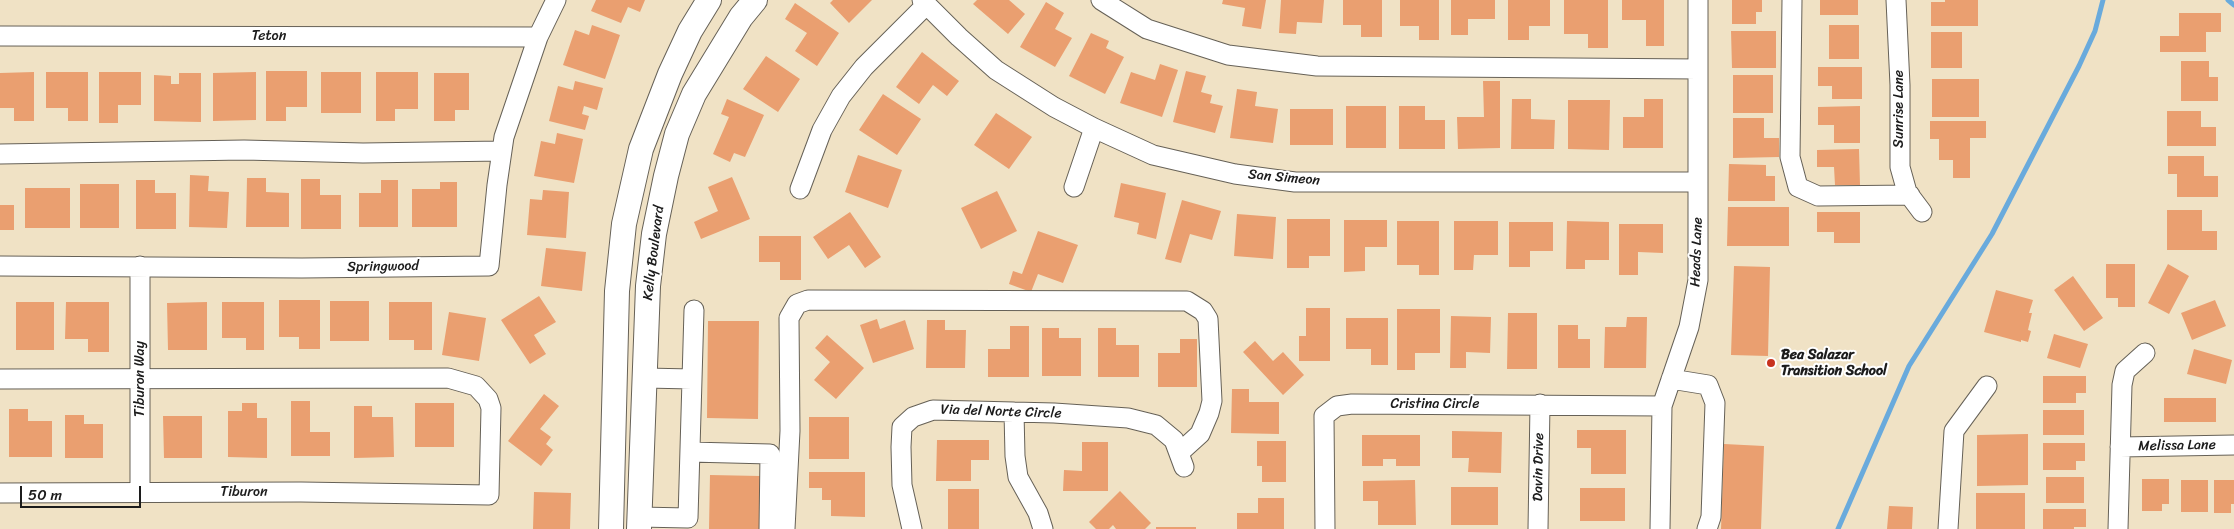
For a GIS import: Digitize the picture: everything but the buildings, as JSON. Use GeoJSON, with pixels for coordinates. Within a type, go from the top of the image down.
{"type":"FeatureCollection","features":[{"type":"Feature","properties":{"kind":"main road"},"geometry":{"type":"LineString","coordinates":[[611,529],[617,291],[624,224],[641,149],[670,74],[690,31],[709,0]]}},
{"type":"Feature","properties":{"kind":"main road","name":"Kelly Boulevard"},"geometry":{"type":"LineString","coordinates":[[639,523],[648,286],[654,234],[666,176],[677,134],[694,94],[716,55],[741,17],[755,0]]}},
{"type":"Feature","properties":{"kind":"main road"},"geometry":{"type":"LineString","coordinates":[[615,378],[645,378]]}},
{"type":"Feature","properties":{"kind":"street","name":"Springwood"},"geometry":{"type":"LineString","coordinates":[[0,266],[302,268],[489,266],[504,137],[538,37],[556,0]]}},
{"type":"Feature","properties":{"kind":"street"},"geometry":{"type":"LineString","coordinates":[[1101,0],[1147,29],[1228,55],[1317,66],[1698,69]]}},
{"type":"Feature","properties":{"kind":"street","name":"Heads Lane"},"geometry":{"type":"LineString","coordinates":[[1660,529],[1662,406],[1689,327],[1698,280],[1698,0]]}},
{"type":"Feature","properties":{"kind":"street"},"geometry":{"type":"LineString","coordinates":[[1792,0],[1790,157],[1798,187],[1818,196],[1910,195]]}},
{"type":"Feature","properties":{"kind":"street","name":"Sunrise Lane"},"geometry":{"type":"LineString","coordinates":[[1896,0],[1900,86],[1900,167],[1910,195],[1922,212]]}},
{"type":"Feature","properties":{"kind":"street"},"geometry":{"type":"LineString","coordinates":[[800,189],[822,130],[841,96],[864,67],[924,2]]}},
{"type":"Feature","properties":{"kind":"street","name":"San Simeon"},"geometry":{"type":"LineString","coordinates":[[924,2],[996,70],[1054,107],[1094,128],[1153,154],[1235,174],[1295,182],[1698,182]]}},
{"type":"Feature","properties":{"kind":"street","name":"Teton"},"geometry":{"type":"LineString","coordinates":[[0,36],[538,37]]}},
{"type":"Feature","properties":{"kind":"street"},"geometry":{"type":"LineString","coordinates":[[1074,186],[1094,128]]}},
{"type":"Feature","properties":{"kind":"street"},"geometry":{"type":"LineString","coordinates":[[0,154],[244,150],[363,153],[502,151]]}},
{"type":"Feature","properties":{"kind":"street","name":"Tiburon Way"},"geometry":{"type":"LineString","coordinates":[[140,266],[140,492]]}},
{"type":"Feature","properties":{"kind":"street","name":"Via del Norte Circle"},"geometry":{"type":"LineString","coordinates":[[785,529],[790,431],[789,318],[798,304],[808,300],[1187,301],[1203,311],[1208,319],[1212,401],[1200,434],[1181,460],[1174,440],[1156,425],[1128,418],[933,410],[913,417],[902,426],[902,485],[912,529]]}},
{"type":"Feature","properties":{"kind":"street"},"geometry":{"type":"LineString","coordinates":[[639,523],[688,524],[694,310]]}},
{"type":"Feature","properties":{"kind":"street"},"geometry":{"type":"LineString","coordinates":[[2118,529],[2122,385],[2125,371],[2146,353]]}},
{"type":"Feature","properties":{"kind":"street","name":"Tiburon"},"geometry":{"type":"LineString","coordinates":[[0,493],[301,492],[489,495],[491,408],[488,399],[476,386],[464,381],[448,378],[140,379]]}},
{"type":"Feature","properties":{"kind":"street"},"geometry":{"type":"LineString","coordinates":[[645,378],[692,379]]}},
{"type":"Feature","properties":{"kind":"street"},"geometry":{"type":"LineString","coordinates":[[0,379],[140,379]]}},
{"type":"Feature","properties":{"kind":"street"},"geometry":{"type":"LineString","coordinates":[[1671,379],[1708,385],[1716,403],[1711,517],[1707,529]]}},
{"type":"Feature","properties":{"kind":"street"},"geometry":{"type":"LineString","coordinates":[[1948,529],[1954,431],[1987,386]]}},
{"type":"Feature","properties":{"kind":"street","name":"Cristina Circle"},"geometry":{"type":"LineString","coordinates":[[1325,529],[1324,416],[1337,406],[1352,404],[1540,404],[1662,406]]}},
{"type":"Feature","properties":{"kind":"street","name":"Davin Drive"},"geometry":{"type":"LineString","coordinates":[[1538,529],[1540,404]]}},
{"type":"Feature","properties":{"kind":"street"},"geometry":{"type":"LineString","coordinates":[[1014,412],[1014,456],[1018,477],[1038,512],[1043,529]]}},
{"type":"Feature","properties":{"kind":"street","name":"Melissa Lane"},"geometry":{"type":"LineString","coordinates":[[2120,447],[2234,445]]}},
{"type":"Feature","properties":{"kind":"street"},"geometry":{"type":"LineString","coordinates":[[690,452],[770,454],[768,529]]}},
{"type":"Feature","properties":{"kind":"waterway"},"geometry":{"type":"LineString","coordinates":[[1838,529],[1909,366],[1992,234],[2079,66],[2095,31],[2103,0]]}},
{"type":"Feature","properties":{"kind":"waterway"},"geometry":{"type":"LineString","coordinates":[[2228,0],[2234,5]]}},
{"type":"Feature","properties":{"kind":"place","name":"Bea Salazar Transition School"},"geometry":{"type":"Point","coordinates":[1771,363]}}]}
